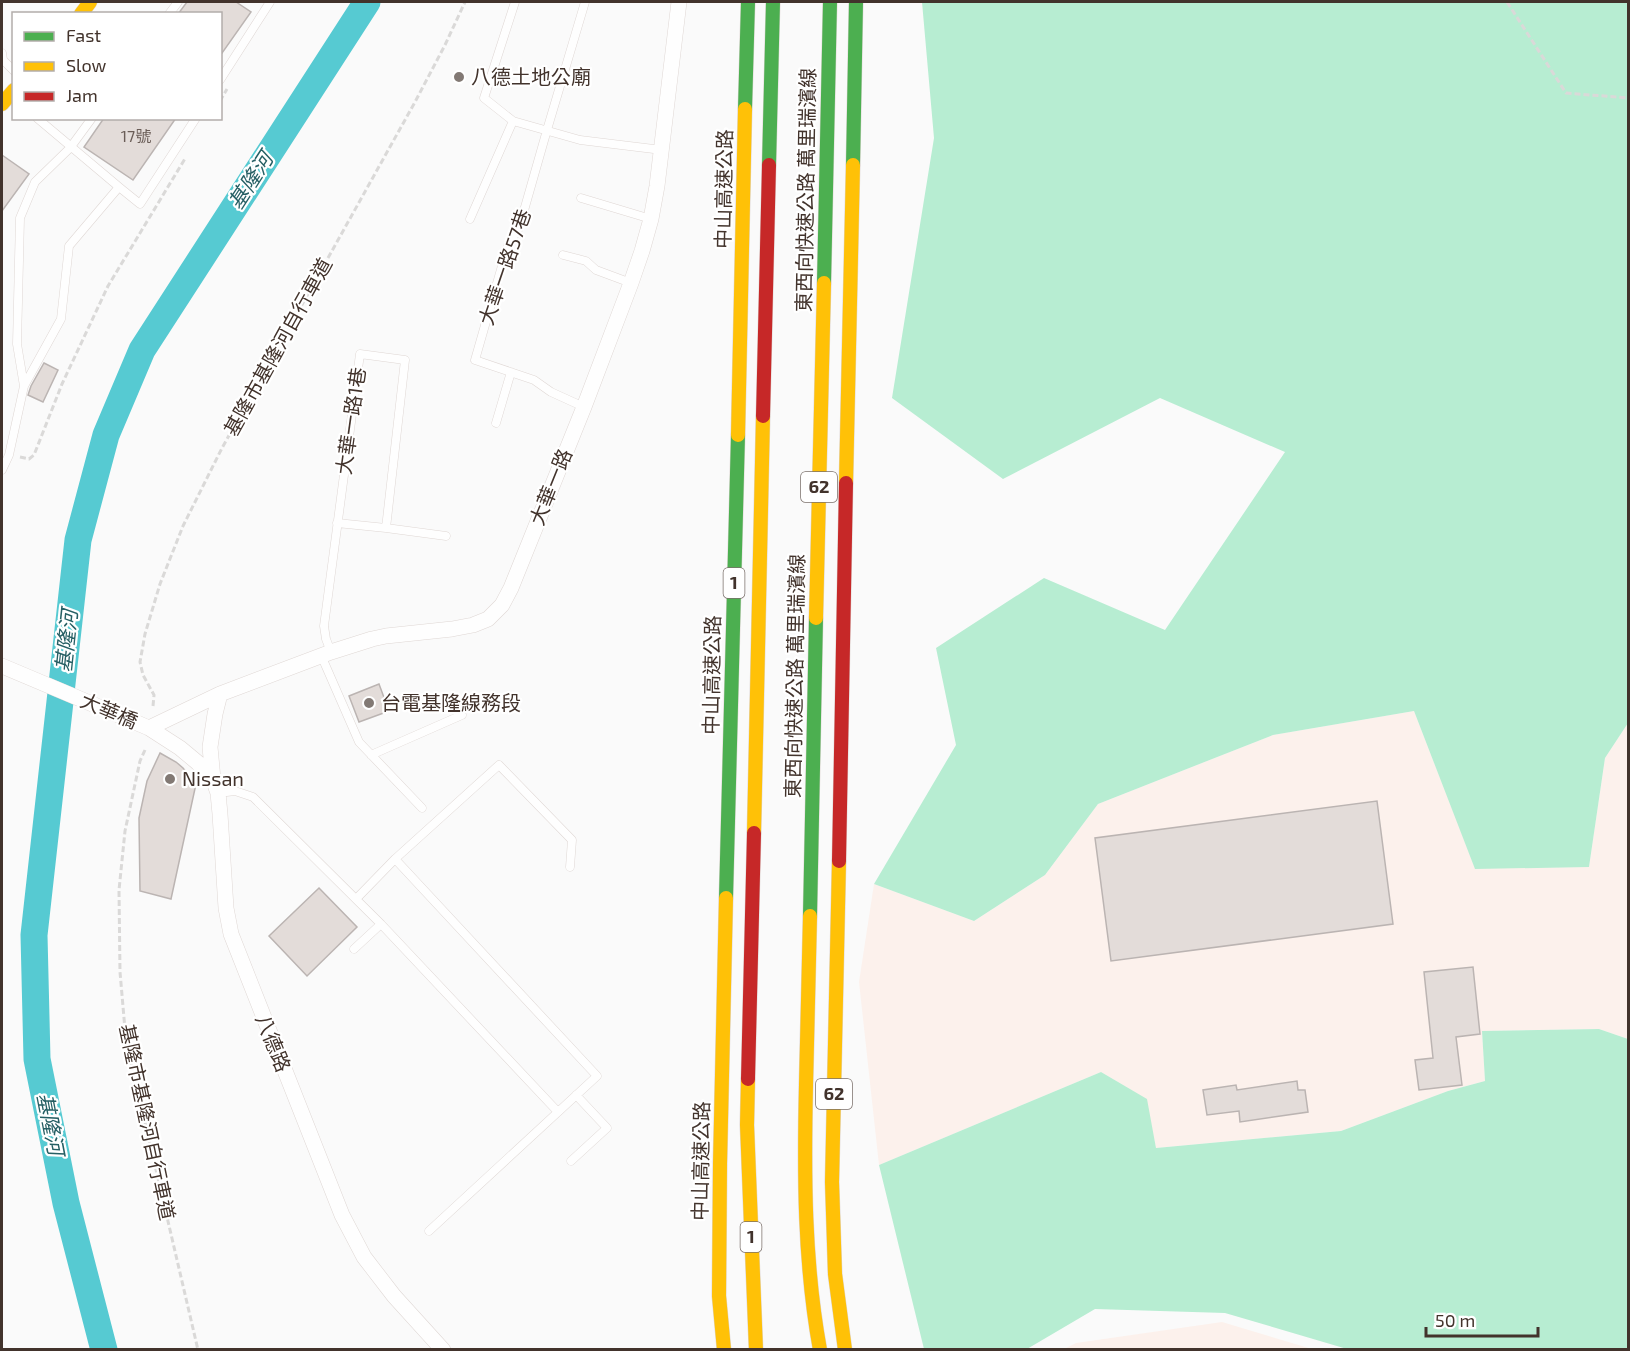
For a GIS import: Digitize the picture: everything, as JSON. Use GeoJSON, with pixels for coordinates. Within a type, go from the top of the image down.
{"type":"FeatureCollection","features":[{"type":"Feature","properties":{"kind":"main road","name":"中山高速公路"},"geometry":{"type":"LineString","coordinates":[[723,1350],[719,1296],[720,1164],[748,2]]}},
{"type":"Feature","properties":{"kind":"main road","name":"1"},"geometry":{"type":"LineString","coordinates":[[756,1350],[747,1125],[773,2]]}},
{"type":"Feature","properties":{"kind":"main road","name":"東西向快速公路 萬里瑞濱線"},"geometry":{"type":"LineString","coordinates":[[820,1350],[808,1276],[805,1144],[830,2]]}},
{"type":"Feature","properties":{"kind":"main road","name":"62"},"geometry":{"type":"LineString","coordinates":[[845,1350],[835,1274],[833,1141],[855,2]]}},
{"type":"Feature","properties":{"kind":"main road"},"geometry":{"type":"LineString","coordinates":[[747,1125],[759,1204],[769,1327]]}},
{"type":"Feature","properties":{"kind":"main road"},"geometry":{"type":"LineString","coordinates":[[706,1303],[707,1210],[720,1164]]}},
{"type":"Feature","properties":{"kind":"street","name":"大華一路"},"geometry":{"type":"LineString","coordinates":[[149,728],[220,694],[327,654],[386,636],[473,625],[488,619],[502,605],[511,588],[584,407],[631,283],[651,219],[662,150],[679,2]]}},
{"type":"Feature","properties":{"kind":"street","name":"大華橋"},"geometry":{"type":"LineString","coordinates":[[2,666],[149,728]]}},
{"type":"Feature","properties":{"kind":"street","name":"八德路"},"geometry":{"type":"LineString","coordinates":[[220,694],[210,747],[226,908],[231,934],[342,1215],[364,1257],[394,1296],[443,1350]]}},
{"type":"Feature","properties":{"kind":"street"},"geometry":{"type":"LineString","coordinates":[[149,728],[189,756],[215,786]]}},
{"type":"Feature","properties":{"kind":"lane"},"geometry":{"type":"LineString","coordinates":[[222,77],[270,2]]}},
{"type":"Feature","properties":{"kind":"lane"},"geometry":{"type":"LineString","coordinates":[[515,2],[484,98],[513,121],[580,140],[662,150]]}},
{"type":"Feature","properties":{"kind":"lane"},"geometry":{"type":"LineString","coordinates":[[547,130],[585,2]]}},
{"type":"Feature","properties":{"kind":"lane"},"geometry":{"type":"LineString","coordinates":[[2,53],[3,60],[12,69]]}},
{"type":"Feature","properties":{"kind":"lane"},"geometry":{"type":"LineString","coordinates":[[39,120],[140,204],[195,120]]}},
{"type":"Feature","properties":{"kind":"lane"},"geometry":{"type":"LineString","coordinates":[[24,386],[17,344],[20,218],[35,182],[70,148],[91,120]]}},
{"type":"Feature","properties":{"kind":"lane"},"geometry":{"type":"LineString","coordinates":[[470,219],[513,121]]}},
{"type":"Feature","properties":{"kind":"lane","name":"大華一路57巷"},"geometry":{"type":"LineString","coordinates":[[547,130],[519,228],[508,245],[475,360],[534,380],[551,392],[584,407]]}},
{"type":"Feature","properties":{"kind":"lane"},"geometry":{"type":"LineString","coordinates":[[2,470],[9,455],[24,386],[61,319],[69,246],[119,187]]}},
{"type":"Feature","properties":{"kind":"lane"},"geometry":{"type":"LineString","coordinates":[[581,198],[651,219]]}},
{"type":"Feature","properties":{"kind":"lane"},"geometry":{"type":"LineString","coordinates":[[563,255],[586,261],[596,270],[631,283]]}},
{"type":"Feature","properties":{"kind":"lane","name":"大華一路1巷"},"geometry":{"type":"LineString","coordinates":[[386,528],[405,360],[360,354],[324,626],[327,654],[324,662],[359,742],[422,808]]}},
{"type":"Feature","properties":{"kind":"lane"},"geometry":{"type":"LineString","coordinates":[[495,423],[511,372]]}},
{"type":"Feature","properties":{"kind":"lane"},"geometry":{"type":"LineString","coordinates":[[337,523],[446,536]]}},
{"type":"Feature","properties":{"kind":"lane"},"geometry":{"type":"LineString","coordinates":[[371,755],[462,715]]}},
{"type":"Feature","properties":{"kind":"lane"},"geometry":{"type":"LineString","coordinates":[[357,899],[395,859],[499,765],[572,840],[570,867]]}},
{"type":"Feature","properties":{"kind":"lane"},"geometry":{"type":"LineString","coordinates":[[215,786],[253,797],[357,899],[558,1112]]}},
{"type":"Feature","properties":{"kind":"lane"},"geometry":{"type":"LineString","coordinates":[[395,859],[597,1076],[429,1230]]}},
{"type":"Feature","properties":{"kind":"lane"},"geometry":{"type":"LineString","coordinates":[[354,949],[381,924]]}},
{"type":"Feature","properties":{"kind":"lane"},"geometry":{"type":"LineString","coordinates":[[571,1161],[607,1128],[576,1095]]}},
{"type":"Feature","properties":{"kind":"path","name":"基隆市基隆河自行車道"},"geometry":{"type":"LineString","coordinates":[[153,706],[154,695],[143,675],[140,662],[145,634],[160,584],[183,526],[222,448],[415,102],[465,2]]}},
{"type":"Feature","properties":{"kind":"path"},"geometry":{"type":"LineString","coordinates":[[1507,2],[1566,93],[1629,98]]}},
{"type":"Feature","properties":{"kind":"path"},"geometry":{"type":"LineString","coordinates":[[9,455],[29,459],[34,455],[62,384],[108,286],[187,154]]}},
{"type":"Feature","properties":{"kind":"path","name":"基隆市基隆河自行車道"},"geometry":{"type":"LineString","coordinates":[[146,750],[140,761],[125,831],[119,890],[120,972],[126,1041],[198,1350]]}},
{"type":"Feature","properties":{"kind":"shaded area"},"geometry":{"type":"Polygon","coordinates":[[[1414,711],[1475,868],[1589,867],[1605,758],[1628,723],[1628,1039],[1599,1029],[1482,1031],[1485,1081],[1448,1091],[1341,1131],[1156,1148],[1146,1099],[1101,1072],[879,1165],[859,982],[874,884],[974,921],[1045,875],[1098,804],[1273,735],[1414,711]]]}},
{"type":"Feature","properties":{"kind":"shaded area"},"geometry":{"type":"Polygon","coordinates":[[[1222,1322],[1312,1349],[1064,1349],[1076,1343],[1222,1322]]]}},
{"type":"Feature","properties":{"kind":"green space"},"geometry":{"type":"Polygon","coordinates":[[[922,2],[1628,2],[1628,723],[1605,758],[1589,867],[1475,869],[1414,711],[1273,735],[1098,804],[1045,875],[974,921],[874,884],[956,745],[936,648],[1044,578],[1165,630],[1285,452],[1160,398],[1003,479],[892,398],[934,138],[922,2]]]}},
{"type":"Feature","properties":{"kind":"green space"},"geometry":{"type":"Polygon","coordinates":[[[1599,1029],[1628,1039],[1628,1349],[1347,1349],[1225,1313],[1095,1309],[1027,1349],[924,1349],[879,1165],[1101,1072],[1147,1099],[1156,1148],[1341,1131],[1448,1091],[1485,1081],[1482,1031],[1599,1029]]]}},
{"type":"Feature","properties":{"kind":"building"},"geometry":{"type":"Polygon","coordinates":[[[187,2],[236,2],[251,12],[222,53],[222,12],[180,12],[187,2]]]}},
{"type":"Feature","properties":{"kind":"building"},"geometry":{"type":"Polygon","coordinates":[[[103,120],[175,120],[133,180],[84,147],[103,120]]]}},
{"type":"Feature","properties":{"kind":"building"},"geometry":{"type":"Polygon","coordinates":[[[2,155],[29,174],[2,211],[2,155]]]}},
{"type":"Feature","properties":{"kind":"building"},"geometry":{"type":"Polygon","coordinates":[[[44,363],[58,370],[43,402],[28,395],[44,363]]]}},
{"type":"Feature","properties":{"kind":"building","name":"台電基隆線務段"},"geometry":{"type":"Polygon","coordinates":[[[379,684],[389,711],[359,722],[349,696],[379,684]]]}},
{"type":"Feature","properties":{"kind":"building"},"geometry":{"type":"Polygon","coordinates":[[[160,753],[183,768],[196,784],[171,899],[140,891],[139,818],[147,781],[160,753]]]}},
{"type":"Feature","properties":{"kind":"building"},"geometry":{"type":"Polygon","coordinates":[[[1377,801],[1393,924],[1111,961],[1095,838],[1377,801]]]}},
{"type":"Feature","properties":{"kind":"building"},"geometry":{"type":"Polygon","coordinates":[[[319,888],[357,927],[307,976],[269,936],[319,888]]]}},
{"type":"Feature","properties":{"kind":"building"},"geometry":{"type":"Polygon","coordinates":[[[1473,967],[1480,1034],[1456,1037],[1462,1085],[1419,1090],[1415,1060],[1433,1058],[1424,972],[1473,967]]]}},
{"type":"Feature","properties":{"kind":"building"},"geometry":{"type":"Polygon","coordinates":[[[1297,1081],[1298,1090],[1305,1090],[1308,1112],[1240,1122],[1239,1111],[1207,1115],[1203,1090],[1236,1085],[1237,1090],[1297,1081]]]}},
{"type":"Feature","properties":{"kind":"waterway","name":"基隆河"},"geometry":{"type":"LineString","coordinates":[[104,1350],[66,1203],[37,1059],[34,935],[78,540],[106,435],[142,350],[367,2]]}},
{"type":"Feature","properties":{"kind":"traffic: fast"},"geometry":{"type":"LineString","coordinates":[[745,109],[748,2]]}},
{"type":"Feature","properties":{"kind":"traffic: fast"},"geometry":{"type":"LineString","coordinates":[[769,165],[773,2]]}},
{"type":"Feature","properties":{"kind":"traffic: fast"},"geometry":{"type":"LineString","coordinates":[[824,283],[830,2]]}},
{"type":"Feature","properties":{"kind":"traffic: fast"},"geometry":{"type":"LineString","coordinates":[[853,165],[856,2]]}},
{"type":"Feature","properties":{"kind":"traffic: fast"},"geometry":{"type":"LineString","coordinates":[[726,898],[738,435]]}},
{"type":"Feature","properties":{"kind":"traffic: fast"},"geometry":{"type":"LineString","coordinates":[[810,916],[816,618]]}},
{"type":"Feature","properties":{"kind":"traffic: slow"},"geometry":{"type":"LineString","coordinates":[[82,12],[90,2]]}},
{"type":"Feature","properties":{"kind":"traffic: slow"},"geometry":{"type":"LineString","coordinates":[[2,104],[12,92]]}},
{"type":"Feature","properties":{"kind":"traffic: slow"},"geometry":{"type":"LineString","coordinates":[[738,435],[745,109]]}},
{"type":"Feature","properties":{"kind":"traffic: slow"},"geometry":{"type":"LineString","coordinates":[[846,483],[853,165]]}},
{"type":"Feature","properties":{"kind":"traffic: slow"},"geometry":{"type":"LineString","coordinates":[[816,618],[824,283]]}},
{"type":"Feature","properties":{"kind":"traffic: slow"},"geometry":{"type":"LineString","coordinates":[[754,833],[763,416]]}},
{"type":"Feature","properties":{"kind":"traffic: slow"},"geometry":{"type":"LineString","coordinates":[[839,861],[832,1182],[835,1274],[845,1350]]}},
{"type":"Feature","properties":{"kind":"traffic: slow"},"geometry":{"type":"LineString","coordinates":[[724,1350],[719,1296],[726,898]]}},
{"type":"Feature","properties":{"kind":"traffic: slow"},"geometry":{"type":"LineString","coordinates":[[810,916],[805,1185],[808,1251],[820,1350]]}},
{"type":"Feature","properties":{"kind":"traffic: slow"},"geometry":{"type":"LineString","coordinates":[[748,1079],[747,1125],[756,1350]]}},
{"type":"Feature","properties":{"kind":"traffic: jam"},"geometry":{"type":"LineString","coordinates":[[763,416],[769,165]]}},
{"type":"Feature","properties":{"kind":"traffic: jam"},"geometry":{"type":"LineString","coordinates":[[839,861],[846,483]]}},
{"type":"Feature","properties":{"kind":"traffic: jam"},"geometry":{"type":"LineString","coordinates":[[748,1079],[754,833]]}},
{"type":"Feature","properties":{"kind":"place","name":"八德土地公廟"},"geometry":{"type":"Point","coordinates":[459,77]}},
{"type":"Feature","properties":{"kind":"place","name":"台電基隆線務段"},"geometry":{"type":"Point","coordinates":[369,703]}},
{"type":"Feature","properties":{"kind":"place","name":"Nissan"},"geometry":{"type":"Point","coordinates":[170,779]}}]}
